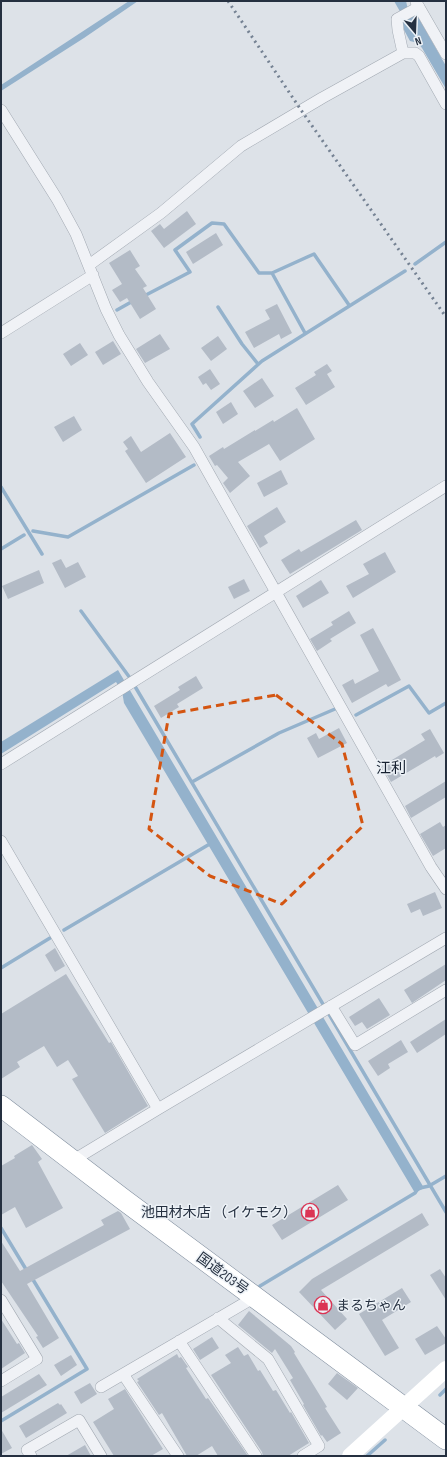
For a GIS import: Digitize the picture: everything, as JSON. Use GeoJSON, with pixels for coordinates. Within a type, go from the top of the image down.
{"type":"FeatureCollection","features":[{"type":"Feature","properties":{"kind":"highway","name":"国道203号"},"geometry":{"type":"LineString","coordinates":[[1,1106],[72,1161],[446,1439]]}},
{"type":"Feature","properties":{"kind":"street"},"geometry":{"type":"LineString","coordinates":[[403,53],[397,19],[417,4],[446,54]]}},
{"type":"Feature","properties":{"kind":"street"},"geometry":{"type":"LineString","coordinates":[[1,333],[91,270],[241,146],[322,98],[403,53],[415,53],[419,56],[446,104]]}},
{"type":"Feature","properties":{"kind":"street"},"geometry":{"type":"LineString","coordinates":[[1,110],[57,199],[76,234],[119,336],[148,382],[194,447],[431,867],[446,889]]}},
{"type":"Feature","properties":{"kind":"street"},"geometry":{"type":"LineString","coordinates":[[1,764],[446,486]]}},
{"type":"Feature","properties":{"kind":"street"},"geometry":{"type":"LineString","coordinates":[[1,841],[158,1109]]}},
{"type":"Feature","properties":{"kind":"street"},"geometry":{"type":"LineString","coordinates":[[72,1161],[446,938]]}},
{"type":"Feature","properties":{"kind":"street"},"geometry":{"type":"LineString","coordinates":[[331,1006],[355,1045],[446,990]]}},
{"type":"Feature","properties":{"kind":"street"},"geometry":{"type":"LineString","coordinates":[[101,1387],[255,1297]]}},
{"type":"Feature","properties":{"kind":"street"},"geometry":{"type":"LineString","coordinates":[[1,1300],[37,1359],[1,1381]]}},
{"type":"Feature","properties":{"kind":"street"},"geometry":{"type":"LineString","coordinates":[[218,1318],[268,1359],[319,1446],[303,1456]]}},
{"type":"Feature","properties":{"kind":"street"},"geometry":{"type":"LineString","coordinates":[[179,1341],[256,1456]]}},
{"type":"Feature","properties":{"kind":"street"},"geometry":{"type":"LineString","coordinates":[[354,1455],[403,1407],[446,1369]]}},
{"type":"Feature","properties":{"kind":"street"},"geometry":{"type":"LineString","coordinates":[[123,1374],[178,1456]]}},
{"type":"Feature","properties":{"kind":"street"},"geometry":{"type":"LineString","coordinates":[[31,1456],[28,1450],[79,1420],[101,1456]]}},
{"type":"Feature","properties":{"kind":"highlighted area"},"geometry":{"type":"Polygon","coordinates":[[[276,695],[342,744],[363,826],[282,904],[210,876],[149,829],[169,714],[276,695]]]}},
{"type":"Feature","properties":{"kind":"water"},"geometry":{"type":"Polygon","coordinates":[[[129,1],[138,1],[84,38],[1,91],[1,85],[129,1]]]}},
{"type":"Feature","properties":{"kind":"water"},"geometry":{"type":"Polygon","coordinates":[[[394,1],[406,1],[408,10],[418,17],[446,66],[446,89],[422,48],[418,43],[410,41],[404,30],[402,15],[394,1]]]}},
{"type":"Feature","properties":{"kind":"water"},"geometry":{"type":"Polygon","coordinates":[[[118,670],[424,1188],[415,1193],[124,703],[122,691],[116,682],[1,754],[1,742],[118,670]]]}},
{"type":"Feature","properties":{"kind":"building"},"geometry":{"type":"Polygon","coordinates":[[[187,211],[196,224],[164,248],[151,231],[160,224],[164,229],[187,211]]]}},
{"type":"Feature","properties":{"kind":"building"},"geometry":{"type":"Polygon","coordinates":[[[216,233],[223,245],[193,264],[186,252],[216,233]]]}},
{"type":"Feature","properties":{"kind":"building"},"geometry":{"type":"Polygon","coordinates":[[[130,250],[140,266],[135,269],[147,286],[143,288],[156,309],[140,319],[127,298],[120,302],[112,290],[122,284],[109,263],[130,250]]]}},
{"type":"Feature","properties":{"kind":"building"},"geometry":{"type":"Polygon","coordinates":[[[277,304],[292,333],[281,339],[279,334],[254,348],[245,332],[270,319],[265,310],[277,304]]]}},
{"type":"Feature","properties":{"kind":"building"},"geometry":{"type":"Polygon","coordinates":[[[160,334],[170,349],[145,363],[136,349],[160,334]]]}},
{"type":"Feature","properties":{"kind":"building"},"geometry":{"type":"Polygon","coordinates":[[[218,336],[227,349],[211,361],[201,348],[218,336]]]}},
{"type":"Feature","properties":{"kind":"building"},"geometry":{"type":"Polygon","coordinates":[[[113,341],[121,354],[103,365],[95,352],[113,341]]]}},
{"type":"Feature","properties":{"kind":"building"},"geometry":{"type":"Polygon","coordinates":[[[80,343],[88,355],[71,366],[63,354],[80,343]]]}},
{"type":"Feature","properties":{"kind":"building"},"geometry":{"type":"Polygon","coordinates":[[[327,364],[332,371],[327,374],[335,387],[306,405],[295,388],[316,375],[314,372],[327,364]]]}},
{"type":"Feature","properties":{"kind":"building"},"geometry":{"type":"Polygon","coordinates":[[[210,369],[220,384],[211,390],[206,383],[203,385],[198,377],[210,369]]]}},
{"type":"Feature","properties":{"kind":"building"},"geometry":{"type":"Polygon","coordinates":[[[262,378],[274,396],[255,408],[243,391],[262,378]]]}},
{"type":"Feature","properties":{"kind":"building"},"geometry":{"type":"Polygon","coordinates":[[[231,402],[238,414],[223,424],[216,412],[231,402]]]}},
{"type":"Feature","properties":{"kind":"building"},"geometry":{"type":"Polygon","coordinates":[[[297,408],[315,439],[280,461],[269,444],[238,462],[250,476],[230,493],[223,483],[228,478],[217,465],[215,466],[209,456],[223,447],[224,449],[273,420],[274,422],[297,408]]]}},
{"type":"Feature","properties":{"kind":"building"},"geometry":{"type":"Polygon","coordinates":[[[74,416],[82,430],[63,442],[54,427],[74,416]]]}},
{"type":"Feature","properties":{"kind":"building"},"geometry":{"type":"Polygon","coordinates":[[[170,433],[186,457],[146,483],[125,451],[128,449],[123,442],[131,436],[141,452],[170,433]]]}},
{"type":"Feature","properties":{"kind":"building"},"geometry":{"type":"Polygon","coordinates":[[[281,470],[288,484],[264,497],[257,483],[281,470]]]}},
{"type":"Feature","properties":{"kind":"building"},"geometry":{"type":"Polygon","coordinates":[[[277,507],[286,522],[264,536],[268,543],[260,548],[247,526],[277,507]]]}},
{"type":"Feature","properties":{"kind":"building"},"geometry":{"type":"Polygon","coordinates":[[[356,520],[362,530],[290,574],[281,560],[299,549],[301,552],[356,520]]]}},
{"type":"Feature","properties":{"kind":"building"},"geometry":{"type":"Polygon","coordinates":[[[385,552],[396,572],[353,598],[346,586],[369,574],[363,564],[385,552]]]}},
{"type":"Feature","properties":{"kind":"building"},"geometry":{"type":"Polygon","coordinates":[[[61,559],[66,568],[78,562],[86,577],[65,588],[52,563],[61,559]]]}},
{"type":"Feature","properties":{"kind":"building"},"geometry":{"type":"Polygon","coordinates":[[[39,570],[44,583],[8,599],[2,586],[39,570]]]}},
{"type":"Feature","properties":{"kind":"building"},"geometry":{"type":"Polygon","coordinates":[[[244,579],[250,591],[234,599],[228,587],[244,579]]]}},
{"type":"Feature","properties":{"kind":"building"},"geometry":{"type":"Polygon","coordinates":[[[321,580],[329,593],[303,608],[296,596],[321,580]]]}},
{"type":"Feature","properties":{"kind":"building"},"geometry":{"type":"Polygon","coordinates":[[[349,611],[356,623],[330,639],[332,641],[317,651],[310,639],[333,625],[331,622],[349,611]]]}},
{"type":"Feature","properties":{"kind":"building"},"geometry":{"type":"Polygon","coordinates":[[[373,628],[401,680],[388,687],[386,684],[352,703],[342,685],[353,679],[355,684],[379,671],[360,635],[373,628]]]}},
{"type":"Feature","properties":{"kind":"building"},"geometry":{"type":"Polygon","coordinates":[[[196,676],[203,688],[177,704],[179,707],[161,718],[154,706],[180,690],[178,687],[196,676]]]}},
{"type":"Feature","properties":{"kind":"building"},"geometry":{"type":"Polygon","coordinates":[[[339,728],[347,743],[318,758],[307,738],[316,733],[319,739],[339,728]]]}},
{"type":"Feature","properties":{"kind":"building"},"geometry":{"type":"Polygon","coordinates":[[[430,729],[444,753],[436,758],[435,756],[391,782],[382,766],[425,740],[421,734],[430,729]]]}},
{"type":"Feature","properties":{"kind":"building"},"geometry":{"type":"Polygon","coordinates":[[[446,781],[446,797],[411,818],[405,806],[446,781]]]}},
{"type":"Feature","properties":{"kind":"building"},"geometry":{"type":"Polygon","coordinates":[[[440,822],[443,827],[446,825],[446,848],[433,856],[420,834],[440,822]]]}},
{"type":"Feature","properties":{"kind":"building"},"geometry":{"type":"Polygon","coordinates":[[[435,892],[442,908],[423,916],[420,909],[411,913],[407,904],[435,892]]]}},
{"type":"Feature","properties":{"kind":"building"},"geometry":{"type":"Polygon","coordinates":[[[55,948],[65,966],[55,972],[45,955],[55,948]]]}},
{"type":"Feature","properties":{"kind":"building"},"geometry":{"type":"Polygon","coordinates":[[[446,964],[446,980],[412,1003],[404,990],[446,964]]]}},
{"type":"Feature","properties":{"kind":"building"},"geometry":{"type":"Polygon","coordinates":[[[66,974],[109,1043],[111,1042],[148,1106],[105,1133],[72,1079],[78,1076],[68,1060],[57,1067],[44,1046],[17,1062],[20,1067],[1,1079],[1,1014],[66,974]]]}},
{"type":"Feature","properties":{"kind":"building"},"geometry":{"type":"Polygon","coordinates":[[[379,998],[390,1015],[367,1029],[362,1022],[355,1026],[349,1017],[379,998]]]}},
{"type":"Feature","properties":{"kind":"building"},"geometry":{"type":"Polygon","coordinates":[[[446,1019],[446,1034],[417,1053],[410,1042],[446,1019]]]}},
{"type":"Feature","properties":{"kind":"building"},"geometry":{"type":"Polygon","coordinates":[[[401,1040],[408,1052],[388,1064],[390,1068],[378,1076],[368,1061],[401,1040]]]}},
{"type":"Feature","properties":{"kind":"building"},"geometry":{"type":"Polygon","coordinates":[[[32,1145],[42,1159],[38,1162],[63,1208],[26,1228],[15,1207],[1,1215],[1,1166],[15,1158],[14,1156],[32,1145]]]}},
{"type":"Feature","properties":{"kind":"building","name":"池田材木店 （イケモク）"},"geometry":{"type":"Polygon","coordinates":[[[338,1185],[348,1200],[282,1240],[272,1225],[338,1185]]]}},
{"type":"Feature","properties":{"kind":"building"},"geometry":{"type":"Polygon","coordinates":[[[118,1211],[121,1213],[130,1229],[27,1284],[59,1338],[43,1348],[36,1337],[38,1336],[1,1281],[1,1241],[20,1271],[104,1225],[101,1220],[118,1211]]]}},
{"type":"Feature","properties":{"kind":"building"},"geometry":{"type":"Polygon","coordinates":[[[422,1213],[429,1225],[321,1290],[347,1319],[335,1330],[299,1292],[312,1279],[422,1213]]]}},
{"type":"Feature","properties":{"kind":"building"},"geometry":{"type":"Polygon","coordinates":[[[440,1269],[446,1278],[446,1300],[430,1275],[440,1269]]]}},
{"type":"Feature","properties":{"kind":"building"},"geometry":{"type":"Polygon","coordinates":[[[402,1288],[411,1302],[382,1320],[399,1348],[385,1356],[359,1314],[402,1288]]]}},
{"type":"Feature","properties":{"kind":"building"},"geometry":{"type":"Polygon","coordinates":[[[249,1311],[291,1346],[327,1407],[325,1408],[341,1433],[327,1442],[322,1435],[321,1436],[290,1380],[293,1378],[275,1349],[272,1353],[238,1325],[249,1311]]]}},
{"type":"Feature","properties":{"kind":"building"},"geometry":{"type":"Polygon","coordinates":[[[1,1319],[17,1344],[19,1343],[25,1353],[1,1369],[1,1319]]]}},
{"type":"Feature","properties":{"kind":"building"},"geometry":{"type":"Polygon","coordinates":[[[437,1326],[446,1339],[446,1343],[425,1355],[415,1339],[437,1326]]]}},
{"type":"Feature","properties":{"kind":"building"},"geometry":{"type":"Polygon","coordinates":[[[212,1337],[219,1348],[200,1360],[193,1349],[212,1337]]]}},
{"type":"Feature","properties":{"kind":"building"},"geometry":{"type":"Polygon","coordinates":[[[238,1347],[244,1356],[248,1354],[258,1371],[260,1370],[273,1391],[276,1390],[309,1443],[288,1456],[263,1456],[262,1452],[211,1375],[231,1363],[225,1355],[238,1347]]]}},
{"type":"Feature","properties":{"kind":"building"},"geometry":{"type":"Polygon","coordinates":[[[177,1354],[188,1367],[186,1368],[206,1399],[208,1398],[248,1456],[218,1456],[212,1446],[196,1456],[187,1456],[162,1413],[159,1415],[137,1382],[139,1381],[137,1379],[177,1354]]]}},
{"type":"Feature","properties":{"kind":"building"},"geometry":{"type":"Polygon","coordinates":[[[71,1355],[77,1365],[61,1376],[54,1365],[71,1355]]]}},
{"type":"Feature","properties":{"kind":"building"},"geometry":{"type":"Polygon","coordinates":[[[337,1373],[358,1388],[347,1400],[328,1384],[337,1373]]]}},
{"type":"Feature","properties":{"kind":"building"},"geometry":{"type":"Polygon","coordinates":[[[39,1374],[47,1385],[1,1413],[1,1397],[39,1374]]]}},
{"type":"Feature","properties":{"kind":"building"},"geometry":{"type":"Polygon","coordinates":[[[90,1383],[97,1394],[81,1404],[74,1392],[90,1383]]]}},
{"type":"Feature","properties":{"kind":"building"},"geometry":{"type":"Polygon","coordinates":[[[125,1389],[163,1449],[151,1456],[114,1456],[93,1422],[114,1409],[108,1399],[125,1389]]]}},
{"type":"Feature","properties":{"kind":"building"},"geometry":{"type":"Polygon","coordinates":[[[58,1403],[60,1405],[61,1404],[67,1413],[26,1438],[19,1426],[58,1403]]]}},
{"type":"Feature","properties":{"kind":"building"},"geometry":{"type":"Polygon","coordinates":[[[1,1429],[12,1448],[1,1454],[1,1429]]]}},
{"type":"Feature","properties":{"kind":"building"},"geometry":{"type":"Polygon","coordinates":[[[85,1445],[91,1456],[66,1456],[85,1445]]]}},
{"type":"Feature","properties":{"kind":"waterway"},"geometry":{"type":"LineString","coordinates":[[144,296],[190,272],[175,250],[212,223],[224,224],[259,273],[272,273],[314,254],[349,305]]}},
{"type":"Feature","properties":{"kind":"waterway"},"geometry":{"type":"LineString","coordinates":[[415,264],[446,242]]}},
{"type":"Feature","properties":{"kind":"waterway"},"geometry":{"type":"LineString","coordinates":[[200,437],[192,424],[262,361],[405,271]]}},
{"type":"Feature","properties":{"kind":"waterway"},"geometry":{"type":"LineString","coordinates":[[272,273],[305,333]]}},
{"type":"Feature","properties":{"kind":"waterway"},"geometry":{"type":"LineString","coordinates":[[117,310],[133,301]]}},
{"type":"Feature","properties":{"kind":"waterway"},"geometry":{"type":"LineString","coordinates":[[218,307],[242,344],[258,364]]}},
{"type":"Feature","properties":{"kind":"waterway"},"geometry":{"type":"LineString","coordinates":[[33,531],[68,537],[194,465]]}},
{"type":"Feature","properties":{"kind":"waterway"},"geometry":{"type":"LineString","coordinates":[[1,487],[42,554]]}},
{"type":"Feature","properties":{"kind":"waterway"},"geometry":{"type":"LineString","coordinates":[[1,549],[24,535]]}},
{"type":"Feature","properties":{"kind":"waterway"},"geometry":{"type":"LineString","coordinates":[[81,611],[130,678],[446,1212]]}},
{"type":"Feature","properties":{"kind":"waterway"},"geometry":{"type":"LineString","coordinates":[[356,715],[409,686],[429,713],[446,703]]}},
{"type":"Feature","properties":{"kind":"waterway"},"geometry":{"type":"LineString","coordinates":[[192,782],[279,733],[335,709]]}},
{"type":"Feature","properties":{"kind":"waterway"},"geometry":{"type":"LineString","coordinates":[[64,930],[208,845]]}},
{"type":"Feature","properties":{"kind":"waterway"},"geometry":{"type":"LineString","coordinates":[[1,968],[50,938]]}},
{"type":"Feature","properties":{"kind":"waterway"},"geometry":{"type":"LineString","coordinates":[[420,1188],[429,1186],[446,1176]]}},
{"type":"Feature","properties":{"kind":"waterway"},"geometry":{"type":"LineString","coordinates":[[260,1286],[415,1193],[417,1190]]}},
{"type":"Feature","properties":{"kind":"waterway"},"geometry":{"type":"LineString","coordinates":[[1,1228],[27,1271]]}},
{"type":"Feature","properties":{"kind":"waterway"},"geometry":{"type":"LineString","coordinates":[[1,1421],[87,1369],[32,1278]]}},
{"type":"Feature","properties":{"kind":"waterway"},"geometry":{"type":"LineString","coordinates":[[440,1395],[446,1389]]}},
{"type":"Feature","properties":{"kind":"waterway"},"geometry":{"type":"LineString","coordinates":[[367,1456],[385,1440]]}},
{"type":"Feature","properties":{"kind":"railway"},"geometry":{"type":"LineString","coordinates":[[228,1],[301,110],[446,317]]}},
{"type":"Feature","properties":{"kind":"place","name":"池田材木店 （イケモク）"},"geometry":{"type":"Point","coordinates":[310,1212]}},
{"type":"Feature","properties":{"kind":"place","name":"まるちゃん"},"geometry":{"type":"Point","coordinates":[323,1305]}},
{"type":"Feature","properties":{"kind":"district","name":"江利"},"geometry":{"type":"Point","coordinates":[391,768]}}]}
